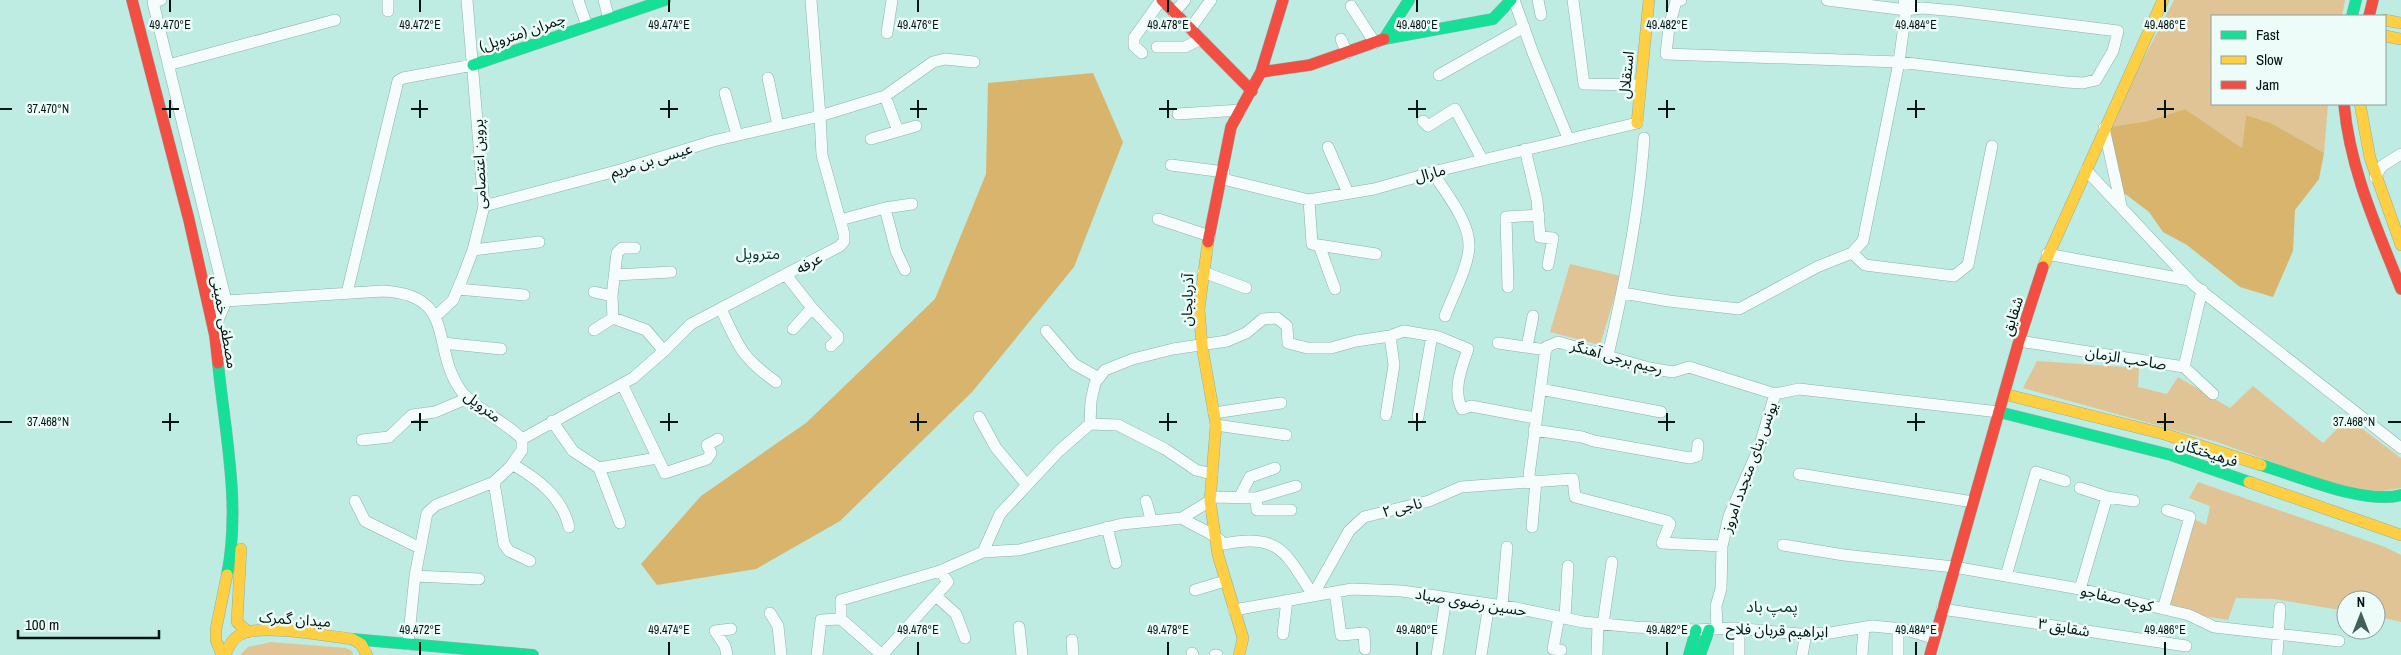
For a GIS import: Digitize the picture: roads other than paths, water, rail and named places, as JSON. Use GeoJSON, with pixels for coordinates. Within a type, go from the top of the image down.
{"type":"FeatureCollection","features":[{"type":"Feature","properties":{"kind":"street","name":"مصطفی خمینی"},"geometry":{"type":"LineString","coordinates":[[132,0],[190,220],[215,336],[233,503],[233,533],[230,558],[218,618],[216,640],[223,655]]}},
{"type":"Feature","properties":{"kind":"street","name":"مصطفی خمینی"},"geometry":{"type":"LineString","coordinates":[[139,0],[219,318],[241,515],[237,622]]}},
{"type":"Feature","properties":{"kind":"street"},"geometry":{"type":"LineString","coordinates":[[161,0],[153,2],[226,301],[219,318]]}},
{"type":"Feature","properties":{"kind":"street","name":"پروین اعتصامی"},"geometry":{"type":"LineString","coordinates":[[436,316],[453,300],[458,289],[473,250],[484,206],[474,64],[467,0]]}},
{"type":"Feature","properties":{"kind":"street"},"geometry":{"type":"LineString","coordinates":[[578,0],[587,26]]}},
{"type":"Feature","properties":{"kind":"street"},"geometry":{"type":"LineString","coordinates":[[604,0],[609,19]]}},
{"type":"Feature","properties":{"kind":"street","name":"چمران (متروپل)"},"geometry":{"type":"LineString","coordinates":[[474,64],[665,0]]}},
{"type":"Feature","properties":{"kind":"street","name":"عرفه"},"geometry":{"type":"LineString","coordinates":[[522,439],[622,384],[664,351],[691,324],[840,246],[844,241],[822,155],[811,0]]}},
{"type":"Feature","properties":{"kind":"street"},"geometry":{"type":"LineString","coordinates":[[887,33],[892,0]]}},
{"type":"Feature","properties":{"kind":"street"},"geometry":{"type":"LineString","coordinates":[[1142,53],[1134,46],[1134,38],[1161,0],[1252,91]]}},
{"type":"Feature","properties":{"kind":"street"},"geometry":{"type":"LineString","coordinates":[[1174,13],[1185,0]]}},
{"type":"Feature","properties":{"kind":"street"},"geometry":{"type":"LineString","coordinates":[[1190,28],[1211,0]]}},
{"type":"Feature","properties":{"kind":"street","name":"آذربایجان"},"geometry":{"type":"LineString","coordinates":[[1234,610],[1218,555],[1215,534],[1211,499],[1216,425],[1202,346],[1199,309],[1203,272],[1231,127],[1242,110],[1261,72],[1283,0]]}},
{"type":"Feature","properties":{"kind":"street"},"geometry":{"type":"LineString","coordinates":[[1380,41],[1408,0]]}},
{"type":"Feature","properties":{"kind":"street"},"geometry":{"type":"LineString","coordinates":[[1261,72],[1310,64],[1380,41],[1493,19],[1513,0],[1568,138]]}},
{"type":"Feature","properties":{"kind":"street"},"geometry":{"type":"LineString","coordinates":[[1538,0],[1541,15]]}},
{"type":"Feature","properties":{"kind":"street"},"geometry":{"type":"LineString","coordinates":[[1573,0],[1584,84],[1640,84]]}},
{"type":"Feature","properties":{"kind":"street","name":"استقلال"},"geometry":{"type":"LineString","coordinates":[[1637,123],[1649,0]]}},
{"type":"Feature","properties":{"kind":"street"},"geometry":{"type":"LineString","coordinates":[[1681,0],[1676,1],[1668,26],[1666,54],[1899,62],[2083,83],[2096,80],[2113,51],[2118,31],[1922,8],[1907,3],[1827,0]]}},
{"type":"Feature","properties":{"kind":"street","name":"شقایق"},"geometry":{"type":"LineString","coordinates":[[1930,655],[1933,638],[2019,341],[2047,254],[2163,0]]}},
{"type":"Feature","properties":{"kind":"street"},"geometry":{"type":"LineString","coordinates":[[2352,15],[2356,0]]}},
{"type":"Feature","properties":{"kind":"street"},"geometry":{"type":"LineString","coordinates":[[2368,15],[2372,0]]}},
{"type":"Feature","properties":{"kind":"street"},"geometry":{"type":"LineString","coordinates":[[1623,293],[1669,301],[1739,309],[1817,267],[1852,253],[1863,242],[1899,62],[1907,3]]}},
{"type":"Feature","properties":{"kind":"street"},"geometry":{"type":"LineString","coordinates":[[1351,6],[1380,41]]}},
{"type":"Feature","properties":{"kind":"street"},"geometry":{"type":"LineString","coordinates":[[168,65],[335,20]]}},
{"type":"Feature","properties":{"kind":"street"},"geometry":{"type":"LineString","coordinates":[[2386,20],[2401,23]]}},
{"type":"Feature","properties":{"kind":"street"},"geometry":{"type":"LineString","coordinates":[[1439,75],[1524,27]]}},
{"type":"Feature","properties":{"kind":"street"},"geometry":{"type":"LineString","coordinates":[[2386,36],[2401,39]]}},
{"type":"Feature","properties":{"kind":"street"},"geometry":{"type":"LineString","coordinates":[[1157,47],[1185,47],[1201,39]]}},
{"type":"Feature","properties":{"kind":"street"},"geometry":{"type":"LineString","coordinates":[[1341,39],[1347,53]]}},
{"type":"Feature","properties":{"kind":"street"},"geometry":{"type":"LineString","coordinates":[[820,116],[885,96],[933,62],[945,59],[974,62]]}},
{"type":"Feature","properties":{"kind":"street"},"geometry":{"type":"LineString","coordinates":[[347,293],[398,81],[403,78],[474,64]]}},
{"type":"Feature","properties":{"kind":"street"},"geometry":{"type":"LineString","coordinates":[[768,78],[778,126]]}},
{"type":"Feature","properties":{"kind":"street"},"geometry":{"type":"LineString","coordinates":[[725,93],[737,135]]}},
{"type":"Feature","properties":{"kind":"street"},"geometry":{"type":"LineString","coordinates":[[885,96],[898,130]]}},
{"type":"Feature","properties":{"kind":"street"},"geometry":{"type":"LineString","coordinates":[[2344,105],[2350,153],[2401,289]]}},
{"type":"Feature","properties":{"kind":"street"},"geometry":{"type":"LineString","coordinates":[[2360,105],[2366,150],[2401,245]]}},
{"type":"Feature","properties":{"kind":"street"},"geometry":{"type":"LineString","coordinates":[[1422,121],[1428,126],[1455,109],[1482,159]]}},
{"type":"Feature","properties":{"kind":"street"},"geometry":{"type":"LineString","coordinates":[[1178,114],[1242,110]]}},
{"type":"Feature","properties":{"kind":"street","name":"عیسی بن مریم"},"geometry":{"type":"LineString","coordinates":[[484,206],[620,170],[737,135],[820,116]]}},
{"type":"Feature","properties":{"kind":"street","name":"مارال"},"geometry":{"type":"LineString","coordinates":[[1170,165],[1223,175],[1309,200],[1374,189],[1525,148],[1637,123]]}},
{"type":"Feature","properties":{"kind":"street"},"geometry":{"type":"LineString","coordinates":[[871,138],[916,126]]}},
{"type":"Feature","properties":{"kind":"street"},"geometry":{"type":"LineString","coordinates":[[2104,127],[2121,207]]}},
{"type":"Feature","properties":{"kind":"street"},"geometry":{"type":"LineString","coordinates":[[1608,355],[1623,293],[1637,213],[1644,138]]}},
{"type":"Feature","properties":{"kind":"street"},"geometry":{"type":"LineString","coordinates":[[1328,146],[1348,193]]}},
{"type":"Feature","properties":{"kind":"street"},"geometry":{"type":"LineString","coordinates":[[1852,253],[1865,265],[1954,276],[1968,265],[1992,146]]}},
{"type":"Feature","properties":{"kind":"street"},"geometry":{"type":"LineString","coordinates":[[1525,148],[1539,215],[1540,237],[1553,238],[1548,265]]}},
{"type":"Feature","properties":{"kind":"street"},"geometry":{"type":"LineString","coordinates":[[2375,177],[2382,166],[2401,154]]}},
{"type":"Feature","properties":{"kind":"street"},"geometry":{"type":"LineString","coordinates":[[2086,170],[2189,280],[2401,448]]}},
{"type":"Feature","properties":{"kind":"street"},"geometry":{"type":"LineString","coordinates":[[1433,172],[1467,232],[1469,247],[1467,258],[1445,316]]}},
{"type":"Feature","properties":{"kind":"street"},"geometry":{"type":"LineString","coordinates":[[1309,200],[1312,244],[1376,254]]}},
{"type":"Feature","properties":{"kind":"street"},"geometry":{"type":"LineString","coordinates":[[840,220],[885,208],[912,204]]}},
{"type":"Feature","properties":{"kind":"street"},"geometry":{"type":"LineString","coordinates":[[885,208],[896,250],[905,270]]}},
{"type":"Feature","properties":{"kind":"street"},"geometry":{"type":"LineString","coordinates":[[1508,287],[1506,217],[1539,215]]}},
{"type":"Feature","properties":{"kind":"street"},"geometry":{"type":"LineString","coordinates":[[1158,219],[1210,236]]}},
{"type":"Feature","properties":{"kind":"street"},"geometry":{"type":"LineString","coordinates":[[473,250],[539,242]]}},
{"type":"Feature","properties":{"kind":"street"},"geometry":{"type":"LineString","coordinates":[[1318,245],[1334,289]]}},
{"type":"Feature","properties":{"kind":"street"},"geometry":{"type":"LineString","coordinates":[[613,318],[612,296],[619,249],[635,248]]}},
{"type":"Feature","properties":{"kind":"street"},"geometry":{"type":"LineString","coordinates":[[2047,254],[2189,280]]}},
{"type":"Feature","properties":{"kind":"street"},"geometry":{"type":"LineString","coordinates":[[616,275],[671,272]]}},
{"type":"Feature","properties":{"kind":"street"},"geometry":{"type":"LineString","coordinates":[[1203,272],[1246,288]]}},
{"type":"Feature","properties":{"kind":"street"},"geometry":{"type":"LineString","coordinates":[[786,275],[812,308],[838,336],[838,339],[831,346]]}},
{"type":"Feature","properties":{"kind":"street"},"geometry":{"type":"LineString","coordinates":[[458,289],[524,295]]}},
{"type":"Feature","properties":{"kind":"street","name":"صاحب الزمان"},"geometry":{"type":"LineString","coordinates":[[2019,341],[2184,367],[2202,290]]}},
{"type":"Feature","properties":{"kind":"street"},"geometry":{"type":"LineString","coordinates":[[226,301],[347,293],[402,292],[421,300],[436,316]]}},
{"type":"Feature","properties":{"kind":"street"},"geometry":{"type":"LineString","coordinates":[[594,292],[612,296]]}},
{"type":"Feature","properties":{"kind":"street"},"geometry":{"type":"LineString","coordinates":[[793,329],[812,308]]}},
{"type":"Feature","properties":{"kind":"street"},"geometry":{"type":"LineString","coordinates":[[721,309],[741,351],[750,364],[776,382]]}},
{"type":"Feature","properties":{"kind":"street","name":"متروپل"},"geometry":{"type":"LineString","coordinates":[[436,316],[450,373],[468,398],[510,426],[522,439]]}},
{"type":"Feature","properties":{"kind":"street"},"geometry":{"type":"LineString","coordinates":[[1527,347],[1533,316]]}},
{"type":"Feature","properties":{"kind":"street"},"geometry":{"type":"LineString","coordinates":[[594,330],[613,318]]}},
{"type":"Feature","properties":{"kind":"street"},"geometry":{"type":"LineString","coordinates":[[613,318],[646,330],[664,351]]}},
{"type":"Feature","properties":{"kind":"street"},"geometry":{"type":"LineString","coordinates":[[1090,424],[1091,401],[1099,378],[1105,370],[1126,361],[1173,349],[1226,341],[1246,333],[1263,319],[1277,318],[1287,326],[1288,343],[1307,348],[1331,348],[1356,341],[1390,336],[1404,331],[1432,335],[1468,349],[1458,385],[1459,402],[1462,408],[1471,406],[1535,418]]}},
{"type":"Feature","properties":{"kind":"street"},"geometry":{"type":"LineString","coordinates":[[1046,331],[1074,364],[1099,378]]}},
{"type":"Feature","properties":{"kind":"street"},"geometry":{"type":"LineString","coordinates":[[1418,417],[1432,335]]}},
{"type":"Feature","properties":{"kind":"street"},"geometry":{"type":"LineString","coordinates":[[1386,415],[1394,365],[1390,336]]}},
{"type":"Feature","properties":{"kind":"street","name":"رحیم برجی آهنگر"},"geometry":{"type":"LineString","coordinates":[[1546,350],[1546,347],[1558,342],[1649,368],[1673,372],[1689,367],[1775,394],[1799,389],[1999,412]]}},
{"type":"Feature","properties":{"kind":"street"},"geometry":{"type":"LineString","coordinates":[[443,343],[501,349]]}},
{"type":"Feature","properties":{"kind":"street"},"geometry":{"type":"LineString","coordinates":[[1498,343],[1546,350],[1528,475],[1534,482],[1532,527]]}},
{"type":"Feature","properties":{"kind":"street"},"geometry":{"type":"LineString","coordinates":[[2184,367],[2213,394]]}},
{"type":"Feature","properties":{"kind":"street"},"geometry":{"type":"LineString","coordinates":[[622,384],[662,471],[669,471],[708,459],[711,453],[707,445],[718,439]]}},
{"type":"Feature","properties":{"kind":"street"},"geometry":{"type":"LineString","coordinates":[[1540,389],[1661,412]]}},
{"type":"Feature","properties":{"kind":"street","name":"یونس بنای متجدد امروز"},"geometry":{"type":"LineString","coordinates":[[1709,655],[1720,589],[1722,546],[1729,516],[1759,448],[1775,394]]}},
{"type":"Feature","properties":{"kind":"street","name":"فرهیختگان"},"geometry":{"type":"LineString","coordinates":[[2004,394],[2164,434],[2354,494],[2390,498],[2401,495]]}},
{"type":"Feature","properties":{"kind":"street"},"geometry":{"type":"LineString","coordinates":[[362,440],[389,437],[412,415],[435,412],[468,398]]}},
{"type":"Feature","properties":{"kind":"street"},"geometry":{"type":"LineString","coordinates":[[1214,413],[1281,403]]}},
{"type":"Feature","properties":{"kind":"street","name":"فرهیختگان"},"geometry":{"type":"LineString","coordinates":[[1999,412],[2171,455],[2401,535]]}},
{"type":"Feature","properties":{"kind":"street"},"geometry":{"type":"LineString","coordinates":[[979,418],[996,448],[1027,485]]}},
{"type":"Feature","properties":{"kind":"street"},"geometry":{"type":"LineString","coordinates":[[552,421],[573,451],[599,468],[620,524]]}},
{"type":"Feature","properties":{"kind":"street"},"geometry":{"type":"LineString","coordinates":[[983,552],[1000,514],[1074,436],[1090,424],[1118,425],[1159,446],[1196,470],[1212,474]]}},
{"type":"Feature","properties":{"kind":"street"},"geometry":{"type":"LineString","coordinates":[[1216,425],[1286,435]]}},
{"type":"Feature","properties":{"kind":"street"},"geometry":{"type":"LineString","coordinates":[[1534,430],[1582,436],[1594,441],[1690,458],[1698,456],[1698,444]]}},
{"type":"Feature","properties":{"kind":"street"},"geometry":{"type":"LineString","coordinates":[[408,644],[415,576],[427,514],[431,508],[494,482],[512,464],[522,450],[522,439]]}},
{"type":"Feature","properties":{"kind":"street"},"geometry":{"type":"LineString","coordinates":[[599,468],[657,458]]}},
{"type":"Feature","properties":{"kind":"street"},"geometry":{"type":"LineString","coordinates":[[512,464],[535,477],[548,490],[567,516],[569,527]]}},
{"type":"Feature","properties":{"kind":"street"},"geometry":{"type":"LineString","coordinates":[[1238,498],[1250,477],[1275,468]]}},
{"type":"Feature","properties":{"kind":"street"},"geometry":{"type":"LineString","coordinates":[[2006,576],[2036,472],[2065,481]]}},
{"type":"Feature","properties":{"kind":"street"},"geometry":{"type":"LineString","coordinates":[[1800,474],[1973,502]]}},
{"type":"Feature","properties":{"kind":"street","name":"ناجی ۲"},"geometry":{"type":"LineString","coordinates":[[1313,595],[1349,531],[1364,517],[1429,500],[1461,487],[1573,479],[1575,497],[1667,521],[1670,524],[1662,543],[1722,546]]}},
{"type":"Feature","properties":{"kind":"street"},"geometry":{"type":"LineString","coordinates":[[494,482],[504,544],[510,550],[530,561]]}},
{"type":"Feature","properties":{"kind":"street"},"geometry":{"type":"LineString","coordinates":[[841,619],[841,600],[940,571],[983,552],[1019,550],[1107,527],[1151,519],[1182,518],[1211,499],[1256,498],[1296,486]]}},
{"type":"Feature","properties":{"kind":"street"},"geometry":{"type":"LineString","coordinates":[[2080,488],[2107,497],[2134,502]]}},
{"type":"Feature","properties":{"kind":"street"},"geometry":{"type":"LineString","coordinates":[[2080,589],[2107,497]]}},
{"type":"Feature","properties":{"kind":"street"},"geometry":{"type":"LineString","coordinates":[[1256,498],[1257,510],[1291,510]]}},
{"type":"Feature","properties":{"kind":"street"},"geometry":{"type":"LineString","coordinates":[[355,501],[365,521],[420,548]]}},
{"type":"Feature","properties":{"kind":"street"},"geometry":{"type":"LineString","coordinates":[[1146,501],[1151,519]]}},
{"type":"Feature","properties":{"kind":"street"},"geometry":{"type":"LineString","coordinates":[[2163,609],[2190,517],[2167,510]]}},
{"type":"Feature","properties":{"kind":"street"},"geometry":{"type":"LineString","coordinates":[[1182,518],[1196,528],[1215,534],[1224,544],[1261,541],[1274,545],[1295,564],[1313,595]]}},
{"type":"Feature","properties":{"kind":"street"},"geometry":{"type":"LineString","coordinates":[[1107,527],[1116,563]]}},
{"type":"Feature","properties":{"kind":"street","name":"کوچه صفاجو"},"geometry":{"type":"LineString","coordinates":[[1783,545],[1844,555],[1954,566],[2080,589],[2189,615],[2214,627],[2336,640]]}},
{"type":"Feature","properties":{"kind":"street"},"geometry":{"type":"LineString","coordinates":[[1502,606],[1508,547]]}},
{"type":"Feature","properties":{"kind":"street"},"geometry":{"type":"LineString","coordinates":[[1596,655],[1612,562]]}},
{"type":"Feature","properties":{"kind":"street"},"geometry":{"type":"LineString","coordinates":[[1561,650],[1553,649],[1562,618],[1568,566]]}},
{"type":"Feature","properties":{"kind":"street"},"geometry":{"type":"LineString","coordinates":[[817,655],[821,620],[841,619],[882,655],[948,582],[940,571]]}},
{"type":"Feature","properties":{"kind":"street"},"geometry":{"type":"LineString","coordinates":[[415,576],[479,579]]}},
{"type":"Feature","properties":{"kind":"street"},"geometry":{"type":"LineString","coordinates":[[1195,590],[1225,581]]}},
{"type":"Feature","properties":{"kind":"street","name":"حسین رضوی صیاد"},"geometry":{"type":"LineString","coordinates":[[1234,610],[1352,589],[1402,591],[1502,606],[1600,624],[1696,630],[1713,629]]}},
{"type":"Feature","properties":{"kind":"street"},"geometry":{"type":"LineString","coordinates":[[1335,592],[1341,635],[1364,633],[1365,649]]}},
{"type":"Feature","properties":{"kind":"street"},"geometry":{"type":"LineString","coordinates":[[936,596],[956,614],[965,638]]}},
{"type":"Feature","properties":{"kind":"street"},"geometry":{"type":"LineString","coordinates":[[1437,655],[1446,598]]}},
{"type":"Feature","properties":{"kind":"street"},"geometry":{"type":"LineString","coordinates":[[1283,634],[1287,600]]}},
{"type":"Feature","properties":{"kind":"street"},"geometry":{"type":"LineString","coordinates":[[1481,655],[1489,604]]}},
{"type":"Feature","properties":{"kind":"street"},"geometry":{"type":"LineString","coordinates":[[2277,655],[2280,608]]}},
{"type":"Feature","properties":{"kind":"street","name":"شقایق ۳"},"geometry":{"type":"LineString","coordinates":[[1942,609],[2186,646]]}},
{"type":"Feature","properties":{"kind":"street"},"geometry":{"type":"LineString","coordinates":[[1229,655],[1234,636],[1234,610]]}},
{"type":"Feature","properties":{"kind":"street"},"geometry":{"type":"LineString","coordinates":[[1234,610],[1244,638],[1239,655]]}},
{"type":"Feature","properties":{"kind":"street"},"geometry":{"type":"LineString","coordinates":[[770,614],[778,626],[781,655]]}},
{"type":"Feature","properties":{"kind":"street"},"geometry":{"type":"LineString","coordinates":[[218,618],[220,624],[226,628],[232,627],[237,622],[248,632]]}},
{"type":"Feature","properties":{"kind":"street"},"geometry":{"type":"LineString","coordinates":[[1019,627],[1022,655]]}},
{"type":"Feature","properties":{"kind":"street"},"geometry":{"type":"LineString","coordinates":[[1862,655],[1864,628]]}},
{"type":"Feature","properties":{"kind":"street","name":"ابراهیم قربان فلاح"},"geometry":{"type":"LineString","coordinates":[[1713,629],[1806,634],[1864,628],[1898,629],[1933,638]]}},
{"type":"Feature","properties":{"kind":"street"},"geometry":{"type":"LineString","coordinates":[[727,655],[726,646],[715,631],[731,629]]}},
{"type":"Feature","properties":{"kind":"street"},"geometry":{"type":"LineString","coordinates":[[1700,655],[1713,629]]}},
{"type":"Feature","properties":{"kind":"street"},"geometry":{"type":"LineString","coordinates":[[1739,629],[1739,655]]}},
{"type":"Feature","properties":{"kind":"street"},"geometry":{"type":"LineString","coordinates":[[1898,629],[1898,655]]}},
{"type":"Feature","properties":{"kind":"street","name":"میدان گمرک"},"geometry":{"type":"LineString","coordinates":[[223,655],[235,639],[248,632],[258,630],[533,655]]}},
{"type":"Feature","properties":{"kind":"street"},"geometry":{"type":"LineString","coordinates":[[1689,655],[1696,630]]}},
{"type":"Feature","properties":{"kind":"street"},"geometry":{"type":"LineString","coordinates":[[1802,655],[1806,634]]}},
{"type":"Feature","properties":{"kind":"street"},"geometry":{"type":"LineString","coordinates":[[352,639],[361,644],[367,655]]}},
{"type":"Feature","properties":{"kind":"street"},"geometry":{"type":"LineString","coordinates":[[1072,640],[1073,655]]}},
{"type":"Feature","properties":{"kind":"street"},"geometry":{"type":"LineString","coordinates":[[382,655],[380,649],[385,643]]}},
{"type":"Feature","properties":{"kind":"district","name":"متروپل"},"geometry":{"type":"Point","coordinates":[758,253]}},
{"type":"Feature","properties":{"kind":"district","name":"پمپ باد"},"geometry":{"type":"Point","coordinates":[1772,606]}}]}
